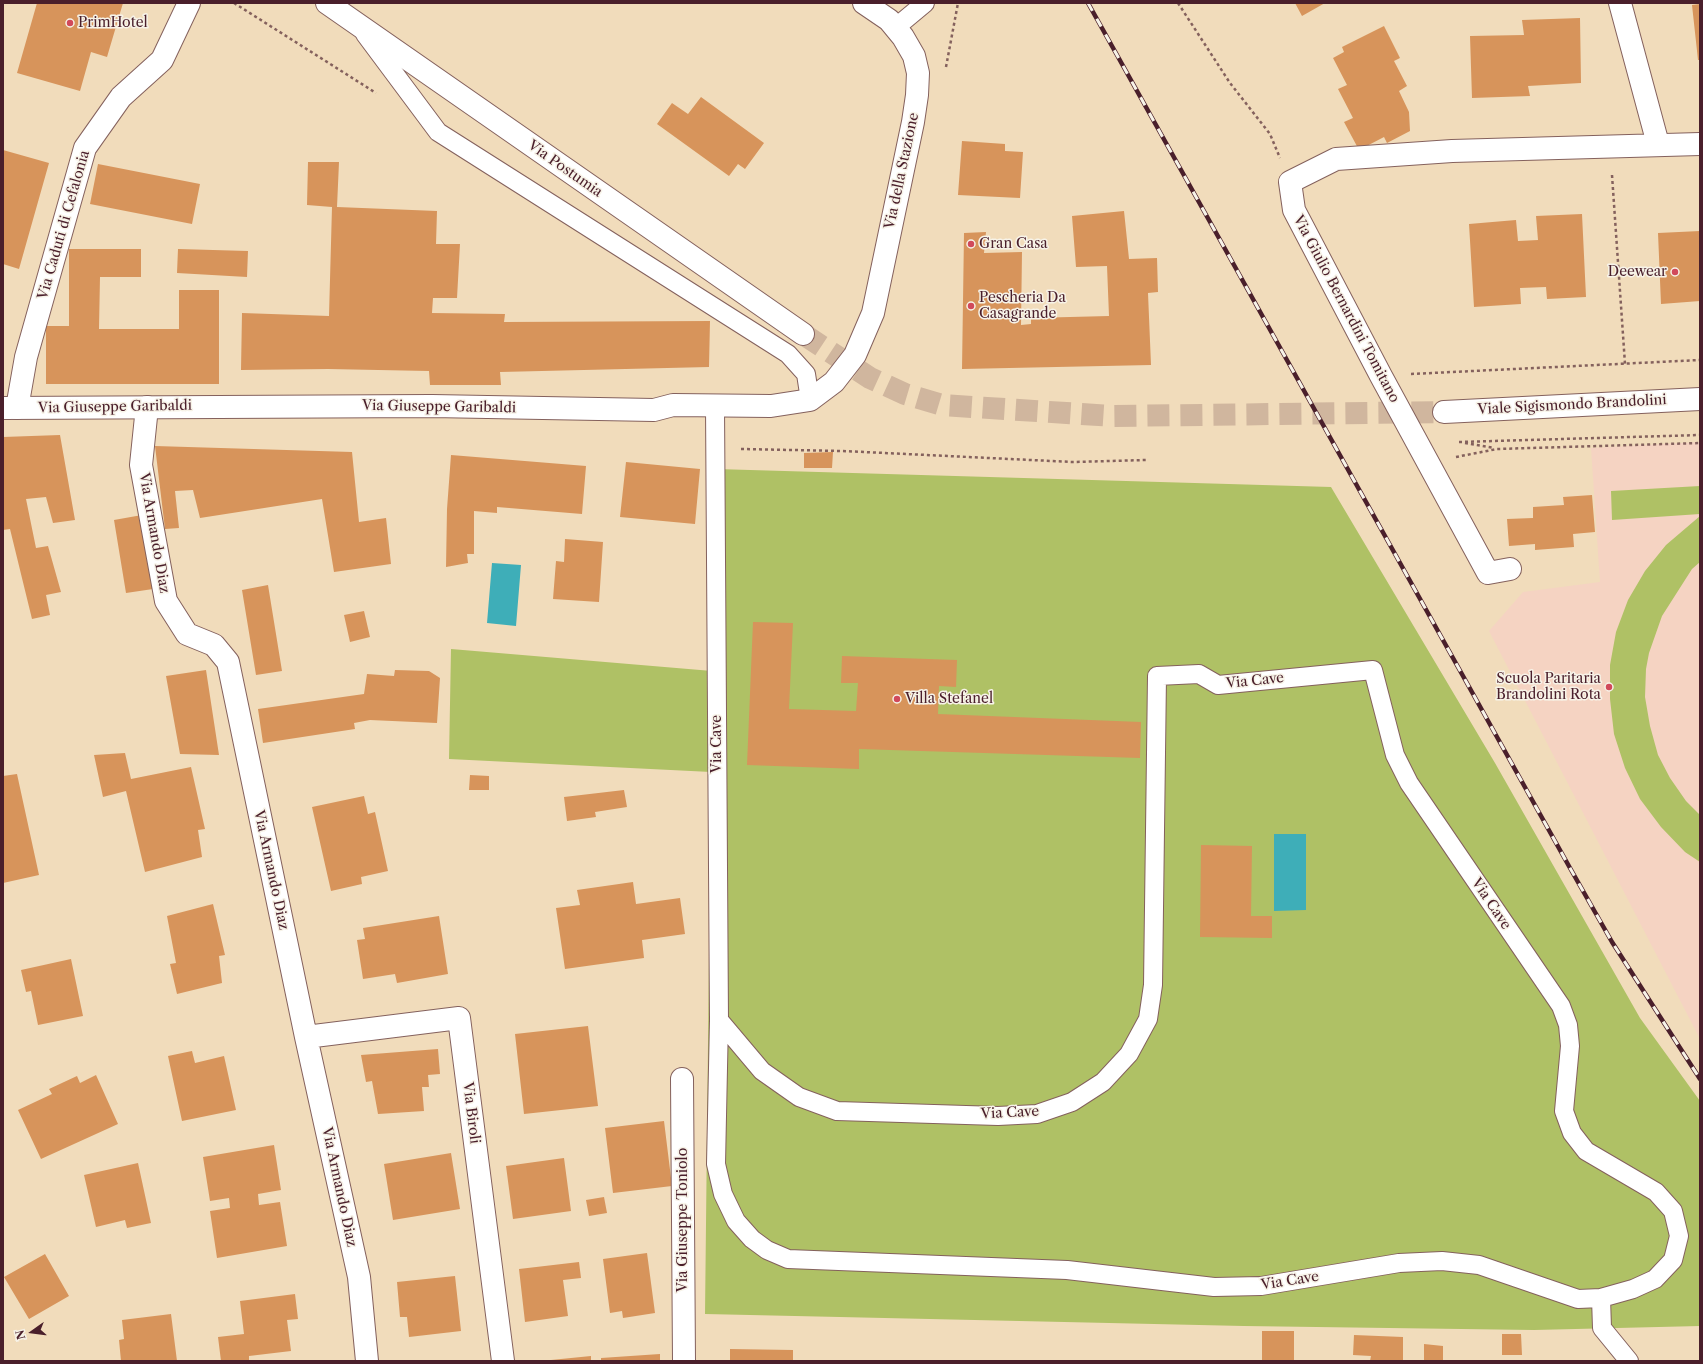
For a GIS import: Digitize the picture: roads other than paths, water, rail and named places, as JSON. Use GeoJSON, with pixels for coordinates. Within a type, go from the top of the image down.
{"type":"FeatureCollection","features":[{"type":"Feature","properties":{"kind":"street","name":"Via Caduti di Cefalonia"},"geometry":{"type":"LineString","coordinates":[[10,408],[26,357],[84,148],[121,97],[162,60],[189,3]]}},
{"type":"Feature","properties":{"kind":"street","name":"Via Postumia"},"geometry":{"type":"LineString","coordinates":[[327,3],[803,334]]}},
{"type":"Feature","properties":{"kind":"street"},"geometry":{"type":"LineString","coordinates":[[1620,3],[1658,144],[1700,144]]}},
{"type":"Feature","properties":{"kind":"street","name":"Via della Stazione"},"geometry":{"type":"LineString","coordinates":[[855,355],[873,313],[913,122],[917,95],[918,73],[914,56],[903,37],[889,20],[867,4]]}},
{"type":"Feature","properties":{"kind":"street","name":"Via Giulio Bernardini Tomitano"},"geometry":{"type":"LineString","coordinates":[[1510,569],[1488,573],[1381,376],[1294,210],[1290,182],[1336,159],[1452,151],[1658,144]]}},
{"type":"Feature","properties":{"kind":"street","name":"Via Giuseppe Garibaldi"},"geometry":{"type":"LineString","coordinates":[[10,408],[147,406],[432,406],[654,410],[673,406],[771,406],[810,400],[834,382],[855,355]]}},
{"type":"Feature","properties":{"kind":"street","name":"Viale Sigismondo Brandolini"},"geometry":{"type":"LineString","coordinates":[[1444,412],[1700,399]]}},
{"type":"Feature","properties":{"kind":"street","name":"Via Armando Diaz"},"geometry":{"type":"LineString","coordinates":[[147,406],[141,465],[166,601],[187,634],[214,645],[228,662],[306,1036],[359,1277],[367,1361]]}},
{"type":"Feature","properties":{"kind":"street","name":"Via Biroli"},"geometry":{"type":"LineString","coordinates":[[306,1036],[459,1018],[503,1361]]}},
{"type":"Feature","properties":{"kind":"street","name":"Via Giuseppe Toniolo"},"geometry":{"type":"LineString","coordinates":[[682,1078],[684,1361]]}},
{"type":"Feature","properties":{"kind":"lane"},"geometry":{"type":"LineString","coordinates":[[895,28],[925,3]]}},
{"type":"Feature","properties":{"kind":"lane"},"geometry":{"type":"LineString","coordinates":[[358,25],[438,132],[788,354],[806,374],[810,400]]}},
{"type":"Feature","properties":{"kind":"lane","name":"Via Cave"},"geometry":{"type":"LineString","coordinates":[[715,406],[719,1020],[716,1164],[722,1194],[736,1221],[752,1239],[767,1250],[788,1259],[1067,1270],[1214,1287],[1261,1286],[1399,1263],[1442,1261],[1479,1266],[1578,1299],[1601,1298],[1633,1289],[1655,1279],[1673,1260],[1680,1236],[1673,1211],[1656,1192],[1586,1151],[1572,1132],[1564,1111],[1570,1046],[1568,1025],[1561,1006],[1409,783],[1395,755],[1373,670],[1218,685],[1199,674],[1157,676],[1153,985],[1148,1019],[1129,1054],[1103,1082],[1072,1102],[1037,1114],[998,1116],[837,1111],[799,1097],[762,1070],[719,1020]]}},
{"type":"Feature","properties":{"kind":"lane"},"geometry":{"type":"LineString","coordinates":[[1601,1298],[1602,1328],[1629,1361]]}},
{"type":"Feature","properties":{"kind":"water"},"geometry":{"type":"Polygon","coordinates":[[[492,563],[521,565],[516,626],[487,623],[492,563]]]}},
{"type":"Feature","properties":{"kind":"water"},"geometry":{"type":"Polygon","coordinates":[[[1274,834],[1306,834],[1306,910],[1274,911],[1274,834]]]}},
{"type":"Feature","properties":{"kind":"tunnel"},"geometry":{"type":"LineString","coordinates":[[803,334],[870,378],[905,394],[942,405],[1113,416],[1444,412]]}},
{"type":"Feature","properties":{"kind":"railway"},"geometry":{"type":"LineString","coordinates":[[1088,3],[1612,942],[1700,1079]]}},
{"type":"Feature","properties":{"kind":"place","name":"PrimHotel"},"geometry":{"type":"Point","coordinates":[70,23]}},
{"type":"Feature","properties":{"kind":"place","name":"Gran Casa"},"geometry":{"type":"Point","coordinates":[971,244]}},
{"type":"Feature","properties":{"kind":"place","name":"Deewear"},"geometry":{"type":"Point","coordinates":[1675,272]}},
{"type":"Feature","properties":{"kind":"place","name":"Pescheria Da Casagrande"},"geometry":{"type":"Point","coordinates":[971,306]}},
{"type":"Feature","properties":{"kind":"place","name":"Scuola Paritaria Brandolini Rota"},"geometry":{"type":"Point","coordinates":[1609,687]}},
{"type":"Feature","properties":{"kind":"place","name":"Villa Stefanel"},"geometry":{"type":"Point","coordinates":[897,699]}}]}
